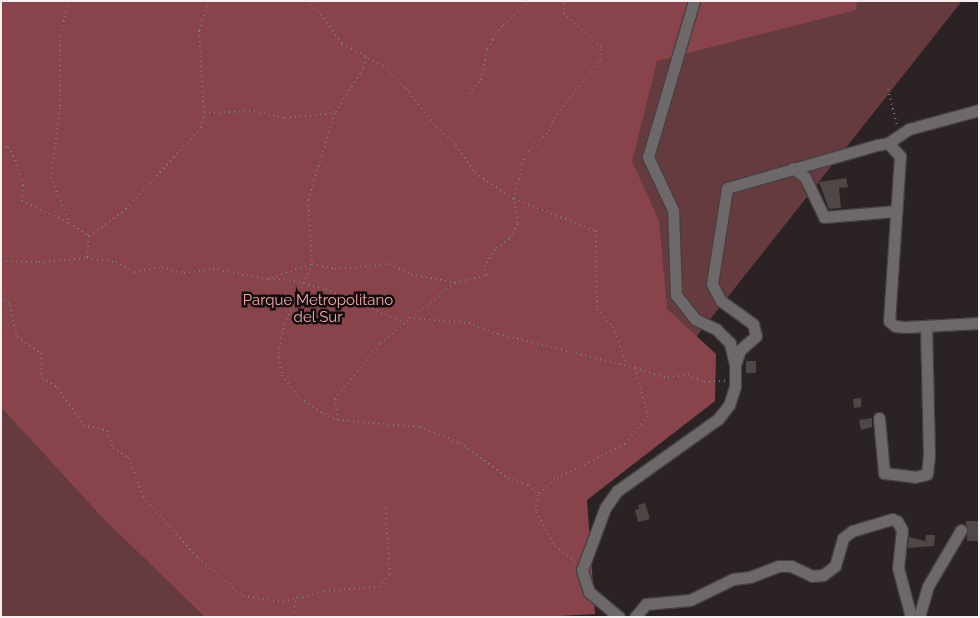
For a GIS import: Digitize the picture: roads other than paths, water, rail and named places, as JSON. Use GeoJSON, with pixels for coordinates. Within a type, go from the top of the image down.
{"type":"FeatureCollection","features":[{"type":"Feature","properties":{"kind":"street"},"geometry":{"type":"LineString","coordinates":[[694,1],[648,157],[673,210],[676,295],[696,319],[724,335],[730,343],[736,365]]}},
{"type":"Feature","properties":{"kind":"street"},"geometry":{"type":"LineString","coordinates":[[619,617],[590,592],[583,577],[584,561],[605,508],[617,490],[718,419],[729,405],[740,350],[756,336],[753,324],[720,301],[712,284],[725,193],[732,185],[893,140],[909,130],[979,110]]}},
{"type":"Feature","properties":{"kind":"street"},"geometry":{"type":"LineString","coordinates":[[893,140],[900,156],[889,321],[895,326],[979,323]]}},
{"type":"Feature","properties":{"kind":"street"},"geometry":{"type":"LineString","coordinates":[[793,168],[805,177],[824,217],[896,211]]}},
{"type":"Feature","properties":{"kind":"street"},"geometry":{"type":"LineString","coordinates":[[879,418],[884,473],[916,477],[926,474],[929,456],[926,326]]}},
{"type":"Feature","properties":{"kind":"street"},"geometry":{"type":"LineString","coordinates":[[635,617],[646,604],[690,600],[733,579],[750,577],[779,566],[791,566],[812,576],[824,575],[835,566],[843,538],[852,531],[892,519],[897,521],[902,530],[898,568],[911,617]]}},
{"type":"Feature","properties":{"kind":"street"},"geometry":{"type":"LineString","coordinates":[[919,617],[928,586],[961,530]]}},
{"type":"Feature","properties":{"kind":"park label","name":"Parque Metropolitano del Sur"},"geometry":{"type":"Point","coordinates":[318,308]}}]}
